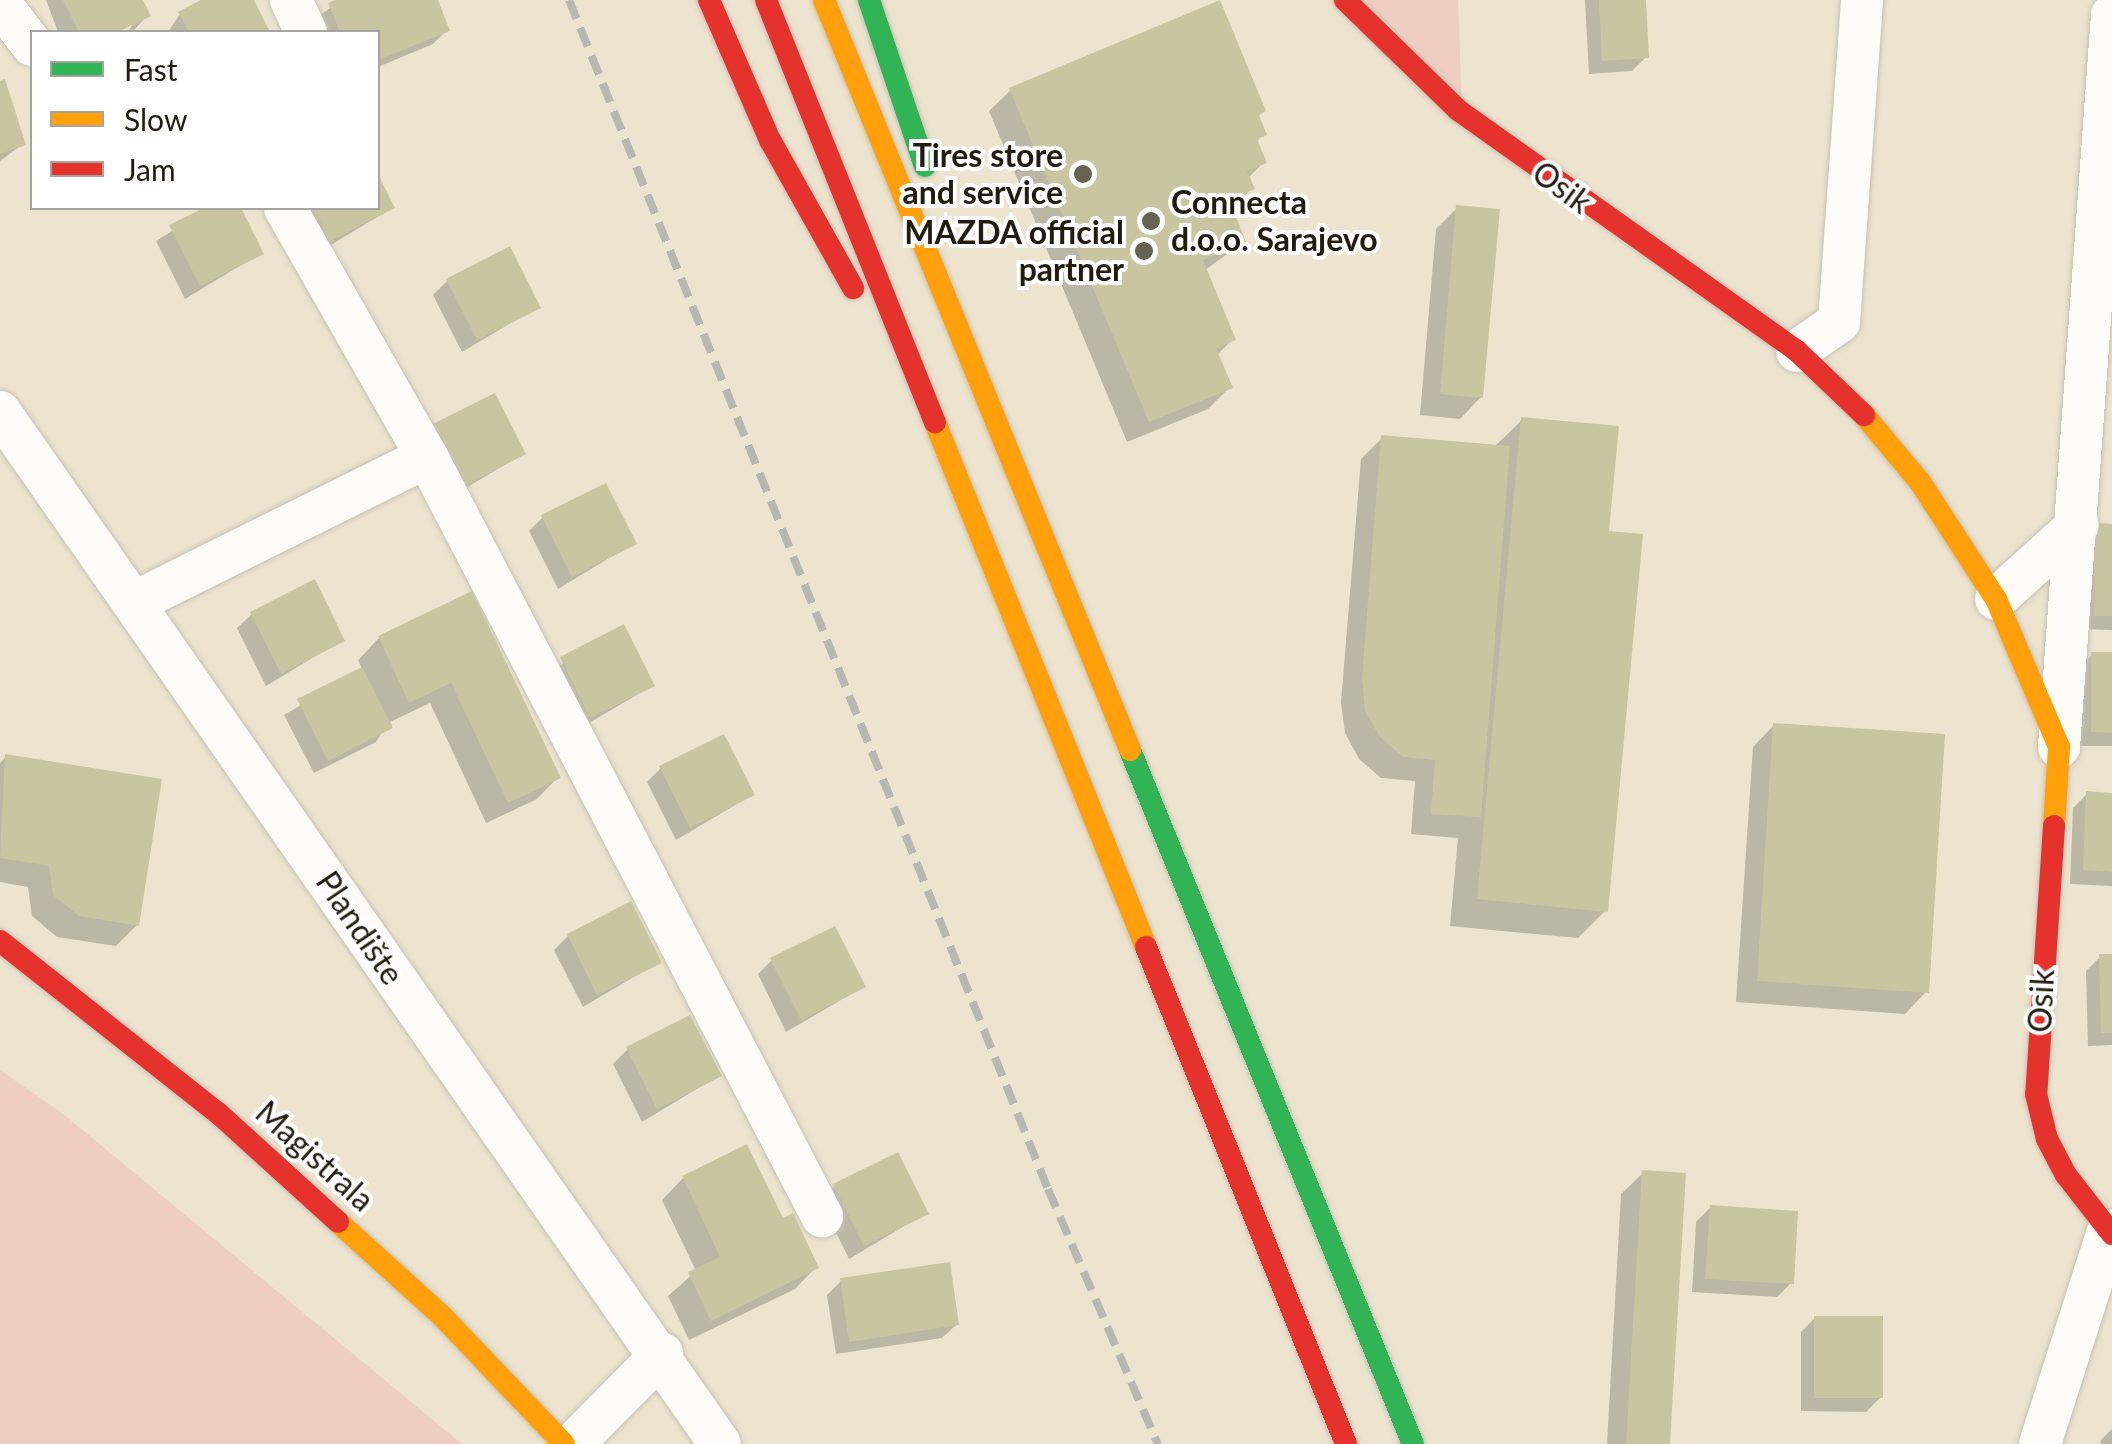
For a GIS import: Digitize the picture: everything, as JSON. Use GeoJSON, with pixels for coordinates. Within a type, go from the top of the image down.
{"type":"FeatureCollection","features":[{"type":"Feature","properties":{"kind":"main road"},"geometry":{"type":"LineString","coordinates":[[709,0],[804,206],[933,415]]}},
{"type":"Feature","properties":{"kind":"main road"},"geometry":{"type":"LineString","coordinates":[[766,0],[1346,1444]]}},
{"type":"Feature","properties":{"kind":"main road"},"geometry":{"type":"LineString","coordinates":[[824,0],[1412,1444]]}},
{"type":"Feature","properties":{"kind":"main road"},"geometry":{"type":"LineString","coordinates":[[869,0],[934,200],[981,392]]}},
{"type":"Feature","properties":{"kind":"main road","name":"Osik"},"geometry":{"type":"LineString","coordinates":[[1346,0],[1458,110],[1798,351],[1865,416],[1920,482],[1996,599],[2058,747],[2036,1094],[2046,1139],[2110,1232]]}},
{"type":"Feature","properties":{"kind":"main road","name":"Magistrala"},"geometry":{"type":"LineString","coordinates":[[0,941],[218,1113],[442,1316],[564,1444]]}},
{"type":"Feature","properties":{"kind":"street"},"geometry":{"type":"LineString","coordinates":[[291,0],[305,30]]}},
{"type":"Feature","properties":{"kind":"street"},"geometry":{"type":"LineString","coordinates":[[1798,351],[1839,322],[1862,0]]}},
{"type":"Feature","properties":{"kind":"street"},"geometry":{"type":"LineString","coordinates":[[0,3],[30,42]]}},
{"type":"Feature","properties":{"kind":"street","name":"Osik"},"geometry":{"type":"LineString","coordinates":[[2058,747],[2078,525],[2112,14]]}},
{"type":"Feature","properties":{"kind":"street"},"geometry":{"type":"LineString","coordinates":[[286,210],[427,457],[822,1216]]}},
{"type":"Feature","properties":{"kind":"street","name":"Plandište"},"geometry":{"type":"LineString","coordinates":[[0,412],[138,601],[509,1148],[662,1354],[720,1444]]}},
{"type":"Feature","properties":{"kind":"street"},"geometry":{"type":"LineString","coordinates":[[138,601],[427,457]]}},
{"type":"Feature","properties":{"kind":"street"},"geometry":{"type":"LineString","coordinates":[[1996,599],[2078,525]]}},
{"type":"Feature","properties":{"kind":"street"},"geometry":{"type":"LineString","coordinates":[[2040,1444],[2110,1232]]}},
{"type":"Feature","properties":{"kind":"street"},"geometry":{"type":"LineString","coordinates":[[573,1444],[662,1354]]}},
{"type":"Feature","properties":{"kind":"shaded area"},"geometry":{"type":"Polygon","coordinates":[[[1357,0],[1458,0],[1462,105],[1357,0]]]}},
{"type":"Feature","properties":{"kind":"shaded area"},"geometry":{"type":"Polygon","coordinates":[[[0,1070],[62,1113],[462,1444],[0,1444],[0,1070]]]}},
{"type":"Feature","properties":{"kind":"building"},"geometry":{"type":"Polygon","coordinates":[[[63,0],[143,0],[151,16],[122,30],[78,30],[63,0]]]}},
{"type":"Feature","properties":{"kind":"building"},"geometry":{"type":"Polygon","coordinates":[[[201,0],[254,0],[269,30],[188,30],[178,12],[201,0]]]}},
{"type":"Feature","properties":{"kind":"building"},"geometry":{"type":"Polygon","coordinates":[[[438,0],[450,31],[380,59],[380,30],[339,30],[328,3],[438,0]]]}},
{"type":"Feature","properties":{"kind":"building","name":"Connecta d.o.o. Sarajevo"},"geometry":{"type":"Polygon","coordinates":[[[1220,0],[1266,111],[1259,115],[1267,135],[1257,139],[1267,163],[1247,171],[1255,189],[1229,199],[1246,242],[1203,260],[1236,340],[1216,348],[1233,388],[1149,422],[1009,88],[1220,0]]]}},
{"type":"Feature","properties":{"kind":"building"},"geometry":{"type":"Polygon","coordinates":[[[1599,0],[1646,0],[1649,58],[1602,61],[1599,0]]]}},
{"type":"Feature","properties":{"kind":"building"},"geometry":{"type":"Polygon","coordinates":[[[5,79],[26,145],[0,154],[0,81],[5,79]]]}},
{"type":"Feature","properties":{"kind":"building"},"geometry":{"type":"Polygon","coordinates":[[[380,178],[395,208],[330,241],[314,210],[380,210],[380,178]]]}},
{"type":"Feature","properties":{"kind":"building"},"geometry":{"type":"Polygon","coordinates":[[[1456,205],[1500,209],[1483,398],[1440,394],[1456,205]]]}},
{"type":"Feature","properties":{"kind":"building"},"geometry":{"type":"Polygon","coordinates":[[[200,210],[242,210],[264,254],[200,286],[169,225],[200,210]]]}},
{"type":"Feature","properties":{"kind":"building"},"geometry":{"type":"Polygon","coordinates":[[[510,246],[541,308],[477,340],[446,279],[510,246]]]}},
{"type":"Feature","properties":{"kind":"building"},"geometry":{"type":"Polygon","coordinates":[[[495,393],[526,454],[462,487],[431,425],[495,393]]]}},
{"type":"Feature","properties":{"kind":"building"},"geometry":{"type":"Polygon","coordinates":[[[1521,417],[1619,426],[1609,531],[1643,534],[1608,912],[1477,899],[1521,417]]]}},
{"type":"Feature","properties":{"kind":"building"},"geometry":{"type":"Polygon","coordinates":[[[1381,435],[1510,446],[1481,817],[1431,814],[1435,760],[1403,757],[1380,737],[1365,711],[1362,679],[1381,435]]]}},
{"type":"Feature","properties":{"kind":"building"},"geometry":{"type":"Polygon","coordinates":[[[606,483],[637,544],[572,577],[541,515],[606,483]]]}},
{"type":"Feature","properties":{"kind":"building"},"geometry":{"type":"Polygon","coordinates":[[[2096,523],[2112,524],[2112,616],[2094,616],[2096,523]]]}},
{"type":"Feature","properties":{"kind":"building"},"geometry":{"type":"Polygon","coordinates":[[[315,579],[345,641],[281,674],[250,612],[315,579]]]}},
{"type":"Feature","properties":{"kind":"building"},"geometry":{"type":"Polygon","coordinates":[[[472,591],[561,778],[508,803],[451,683],[409,703],[378,636],[472,591]]]}},
{"type":"Feature","properties":{"kind":"building"},"geometry":{"type":"Polygon","coordinates":[[[624,624],[655,686],[590,718],[560,657],[624,624]]]}},
{"type":"Feature","properties":{"kind":"building"},"geometry":{"type":"Polygon","coordinates":[[[2091,652],[2112,652],[2112,733],[2091,732],[2091,652]]]}},
{"type":"Feature","properties":{"kind":"building"},"geometry":{"type":"Polygon","coordinates":[[[362,667],[393,728],[328,761],[297,699],[362,667]]]}},
{"type":"Feature","properties":{"kind":"building"},"geometry":{"type":"Polygon","coordinates":[[[1773,723],[1945,734],[1929,993],[1757,981],[1773,723]]]}},
{"type":"Feature","properties":{"kind":"building"},"geometry":{"type":"Polygon","coordinates":[[[724,734],[755,795],[690,828],[659,766],[724,734]]]}},
{"type":"Feature","properties":{"kind":"building"},"geometry":{"type":"Polygon","coordinates":[[[5,754],[162,779],[139,926],[79,916],[53,895],[49,866],[0,858],[5,754]]]}},
{"type":"Feature","properties":{"kind":"building"},"geometry":{"type":"Polygon","coordinates":[[[2086,791],[2112,793],[2112,872],[2083,870],[2086,791]]]}},
{"type":"Feature","properties":{"kind":"building"},"geometry":{"type":"Polygon","coordinates":[[[631,901],[662,963],[597,995],[567,934],[631,901]]]}},
{"type":"Feature","properties":{"kind":"building"},"geometry":{"type":"Polygon","coordinates":[[[835,926],[866,987],[801,1020],[770,958],[835,926]]]}},
{"type":"Feature","properties":{"kind":"building"},"geometry":{"type":"Polygon","coordinates":[[[2099,954],[2112,954],[2112,1033],[2101,1033],[2099,954]]]}},
{"type":"Feature","properties":{"kind":"building"},"geometry":{"type":"Polygon","coordinates":[[[690,1015],[722,1076],[657,1109],[626,1047],[690,1015]]]}},
{"type":"Feature","properties":{"kind":"building"},"geometry":{"type":"Polygon","coordinates":[[[747,1144],[783,1218],[793,1213],[819,1268],[711,1321],[688,1272],[720,1257],[682,1176],[747,1144]]]}},
{"type":"Feature","properties":{"kind":"building"},"geometry":{"type":"Polygon","coordinates":[[[898,1152],[929,1214],[864,1246],[833,1184],[898,1152]]]}},
{"type":"Feature","properties":{"kind":"building"},"geometry":{"type":"Polygon","coordinates":[[[1642,1170],[1686,1173],[1670,1444],[1626,1444],[1642,1170]]]}},
{"type":"Feature","properties":{"kind":"building"},"geometry":{"type":"Polygon","coordinates":[[[1710,1205],[1798,1211],[1794,1284],[1705,1279],[1710,1205]]]}},
{"type":"Feature","properties":{"kind":"building"},"geometry":{"type":"Polygon","coordinates":[[[950,1262],[959,1325],[849,1342],[840,1278],[950,1262]]]}},
{"type":"Feature","properties":{"kind":"building"},"geometry":{"type":"Polygon","coordinates":[[[1814,1316],[1883,1316],[1883,1398],[1814,1398],[1814,1316]]]}},
{"type":"Feature","properties":{"kind":"railway"},"geometry":{"type":"LineString","coordinates":[[569,0],[1048,1189],[1158,1444]]}},
{"type":"Feature","properties":{"kind":"traffic: fast"},"geometry":{"type":"LineString","coordinates":[[869,0],[925,166]]}},
{"type":"Feature","properties":{"kind":"traffic: fast"},"geometry":{"type":"LineString","coordinates":[[1130,750],[1413,1444]]}},
{"type":"Feature","properties":{"kind":"traffic: slow"},"geometry":{"type":"LineString","coordinates":[[824,0],[1130,750]]}},
{"type":"Feature","properties":{"kind":"traffic: slow"},"geometry":{"type":"LineString","coordinates":[[1864,415],[1920,482],[1996,599],[2059,747],[2054,826]]}},
{"type":"Feature","properties":{"kind":"traffic: slow"},"geometry":{"type":"LineString","coordinates":[[935,422],[1146,947]]}},
{"type":"Feature","properties":{"kind":"traffic: slow"},"geometry":{"type":"LineString","coordinates":[[338,1222],[442,1316],[564,1444]]}},
{"type":"Feature","properties":{"kind":"traffic: jam"},"geometry":{"type":"LineString","coordinates":[[709,0],[770,140],[853,288]]}},
{"type":"Feature","properties":{"kind":"traffic: jam"},"geometry":{"type":"LineString","coordinates":[[766,0],[935,422]]}},
{"type":"Feature","properties":{"kind":"traffic: jam"},"geometry":{"type":"LineString","coordinates":[[1345,0],[1458,110],[1797,351],[1864,415]]}},
{"type":"Feature","properties":{"kind":"traffic: jam"},"geometry":{"type":"LineString","coordinates":[[2054,826],[2036,1094],[2047,1139],[2066,1175],[2112,1234]]}},
{"type":"Feature","properties":{"kind":"traffic: jam"},"geometry":{"type":"LineString","coordinates":[[0,941],[218,1113],[338,1222]]}},
{"type":"Feature","properties":{"kind":"traffic: jam"},"geometry":{"type":"LineString","coordinates":[[1146,947],[1346,1444]]}},
{"type":"Feature","properties":{"kind":"place","name":"Tires store and service"},"geometry":{"type":"Point","coordinates":[1083,174]}},
{"type":"Feature","properties":{"kind":"place","name":"Connecta d.o.o. Sarajevo"},"geometry":{"type":"Point","coordinates":[1151,221]}},
{"type":"Feature","properties":{"kind":"place","name":"MAZDA official partner"},"geometry":{"type":"Point","coordinates":[1144,251]}}]}
